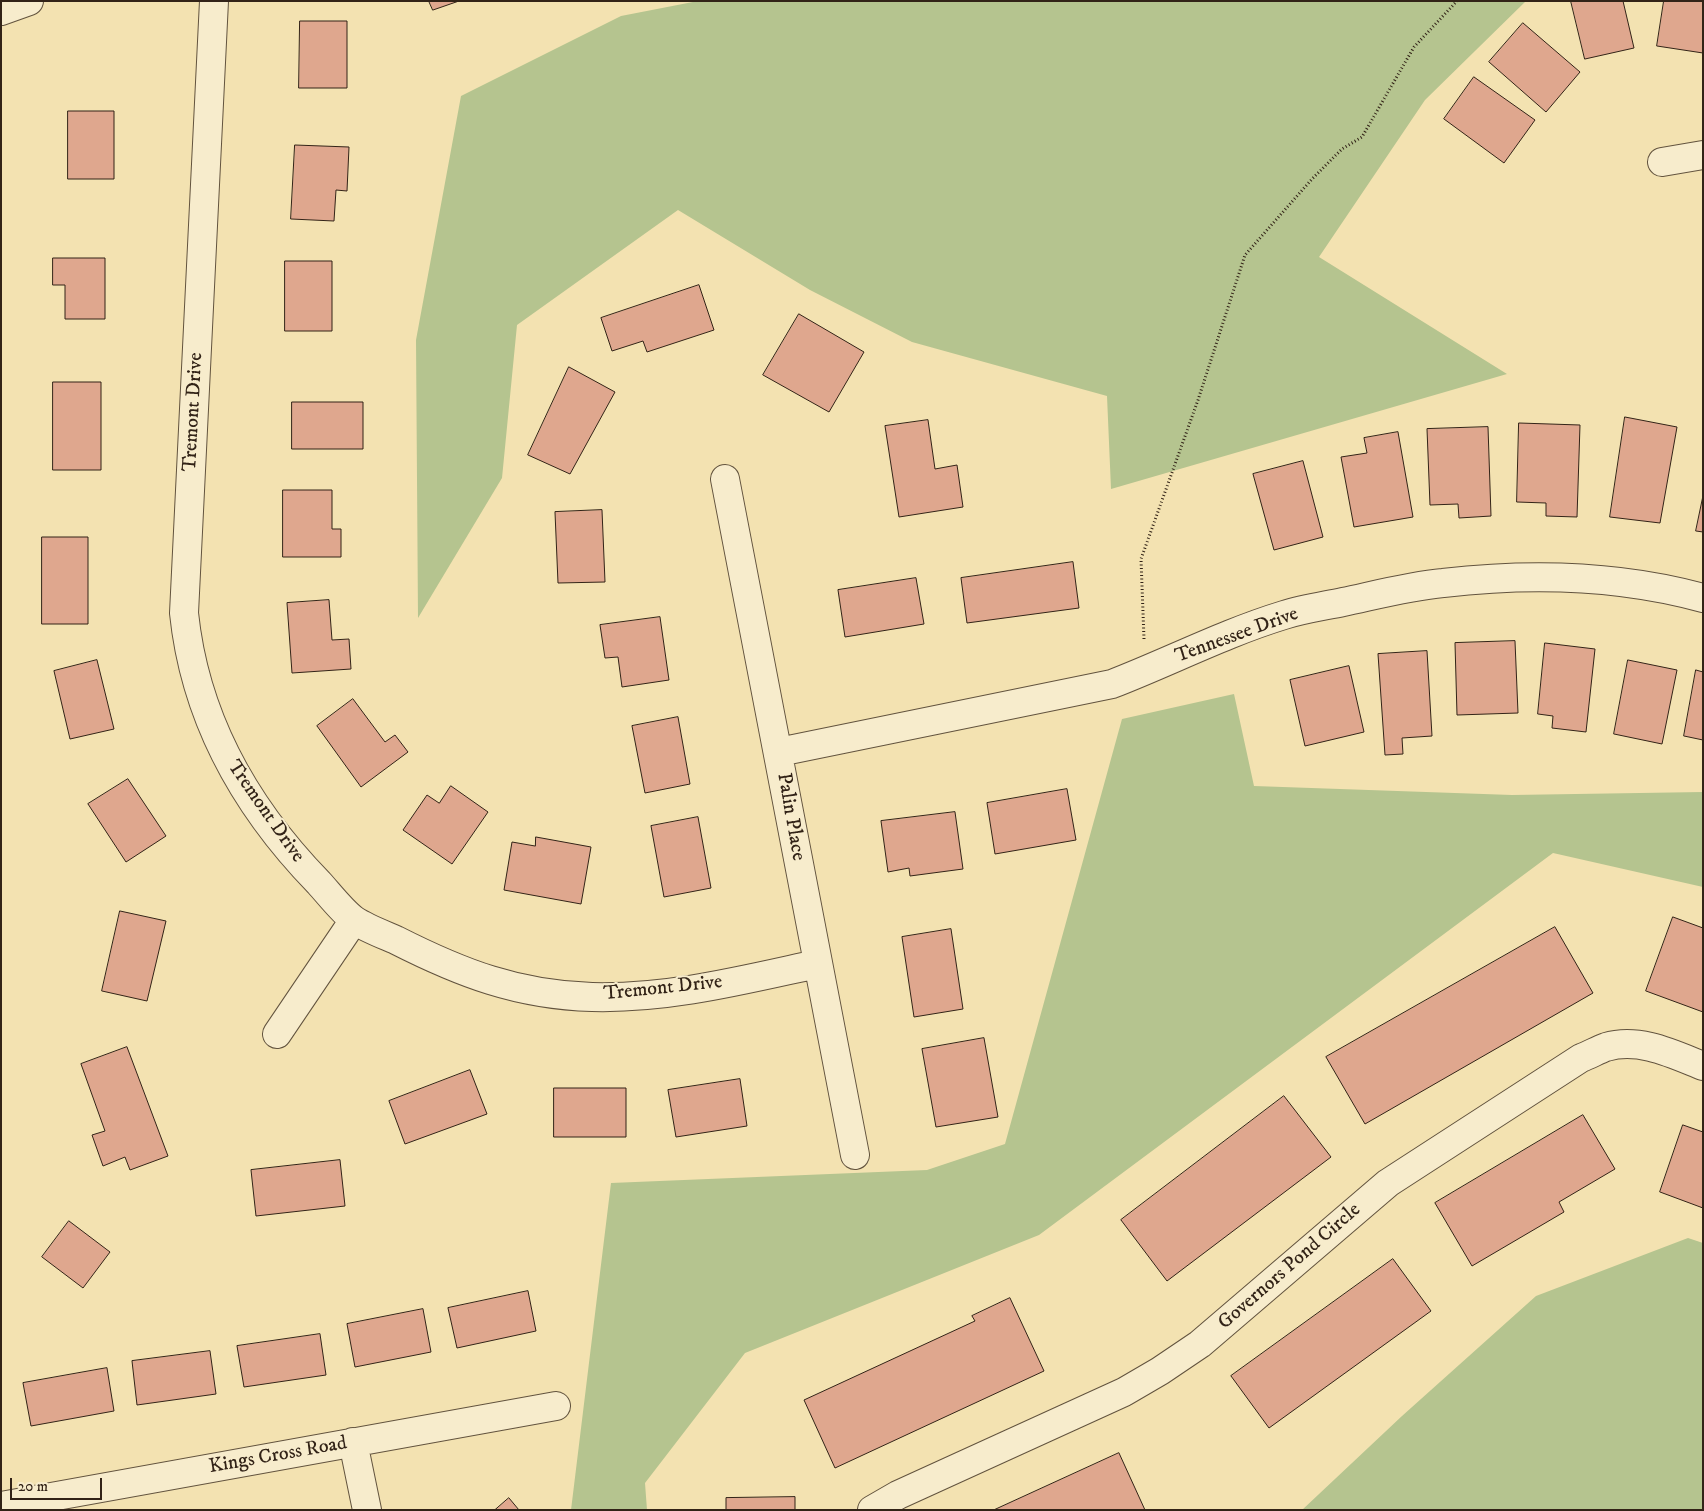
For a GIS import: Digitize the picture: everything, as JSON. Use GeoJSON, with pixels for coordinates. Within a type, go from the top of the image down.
{"type":"FeatureCollection","features":[{"type":"Feature","properties":{"kind":"street"},"geometry":{"type":"LineString","coordinates":[[1,11],[29,1]]}},
{"type":"Feature","properties":{"kind":"street","name":"Tremont Drive"},"geometry":{"type":"LineString","coordinates":[[214,1],[185,603],[187,644],[196,682],[210,722],[228,761],[250,798],[301,865],[354,920],[441,963],[489,981],[543,993],[592,997],[640,996],[705,988],[817,964]]}},
{"type":"Feature","properties":{"kind":"street"},"geometry":{"type":"LineString","coordinates":[[1662,162],[1703,155]]}},
{"type":"Feature","properties":{"kind":"street","name":"Palin Place"},"geometry":{"type":"LineString","coordinates":[[725,479],[855,1155]]}},
{"type":"Feature","properties":{"kind":"street","name":"Tennessee Drive"},"geometry":{"type":"LineString","coordinates":[[778,752],[1112,684],[1152,669],[1190,651],[1284,615],[1443,583],[1541,577],[1610,580],[1682,592],[1703,598]]}},
{"type":"Feature","properties":{"kind":"street"},"geometry":{"type":"LineString","coordinates":[[277,1034],[354,920]]}},
{"type":"Feature","properties":{"kind":"street","name":"Governors Pond Circle"},"geometry":{"type":"LineString","coordinates":[[872,1510],[898,1495],[1124,1392],[1160,1372],[1200,1344],[1388,1183],[1581,1058],[1607,1047],[1635,1044],[1665,1051],[1703,1066]]}},
{"type":"Feature","properties":{"kind":"street","name":"Kings Cross Road"},"geometry":{"type":"LineString","coordinates":[[1,1506],[556,1406]]}},
{"type":"Feature","properties":{"kind":"street"},"geometry":{"type":"LineString","coordinates":[[353,1442],[366,1510]]}},
{"type":"Feature","properties":{"kind":"path"},"geometry":{"type":"LineString","coordinates":[[1152,669],[1144,641],[1141,559],[1198,400],[1245,255],[1312,179],[1342,149],[1362,137],[1414,47],[1458,1]]}},
{"type":"Feature","properties":{"kind":"green space"},"geometry":{"type":"Polygon","coordinates":[[[698,1],[1526,1],[1425,100],[1319,257],[1507,374],[1111,489],[1107,396],[912,342],[810,290],[678,210],[517,325],[502,478],[418,618],[416,340],[461,96],[621,16],[698,1]]]}},
{"type":"Feature","properties":{"kind":"green space"},"geometry":{"type":"Polygon","coordinates":[[[1234,694],[1254,786],[1512,795],[1703,792],[1703,887],[1553,853],[1039,1235],[745,1353],[645,1483],[647,1510],[571,1510],[611,1183],[927,1170],[1005,1144],[1122,719],[1234,694]]]}},
{"type":"Feature","properties":{"kind":"green space"},"geometry":{"type":"Polygon","coordinates":[[[1688,1238],[1703,1243],[1703,1510],[1302,1510],[1402,1416],[1536,1296],[1688,1238]]]}},
{"type":"Feature","properties":{"kind":"building"},"geometry":{"type":"Polygon","coordinates":[[[429,1],[459,1],[433,10],[429,1]]]}},
{"type":"Feature","properties":{"kind":"building"},"geometry":{"type":"Polygon","coordinates":[[[1571,1],[1623,1],[1634,48],[1585,59],[1571,1]]]}},
{"type":"Feature","properties":{"kind":"building"},"geometry":{"type":"Polygon","coordinates":[[[1664,1],[1703,1],[1703,53],[1657,46],[1664,1]]]}},
{"type":"Feature","properties":{"kind":"building"},"geometry":{"type":"Polygon","coordinates":[[[300,21],[347,21],[347,88],[299,88],[300,21]]]}},
{"type":"Feature","properties":{"kind":"building"},"geometry":{"type":"Polygon","coordinates":[[[1523,23],[1580,72],[1546,112],[1489,62],[1523,23]]]}},
{"type":"Feature","properties":{"kind":"building"},"geometry":{"type":"Polygon","coordinates":[[[1474,77],[1535,120],[1504,163],[1444,119],[1474,77]]]}},
{"type":"Feature","properties":{"kind":"building"},"geometry":{"type":"Polygon","coordinates":[[[68,111],[114,111],[114,179],[68,179],[68,111]]]}},
{"type":"Feature","properties":{"kind":"building"},"geometry":{"type":"Polygon","coordinates":[[[295,145],[349,147],[347,191],[336,190],[334,221],[291,219],[295,145]]]}},
{"type":"Feature","properties":{"kind":"building"},"geometry":{"type":"Polygon","coordinates":[[[53,258],[105,258],[105,319],[65,319],[65,285],[53,285],[53,258]]]}},
{"type":"Feature","properties":{"kind":"building"},"geometry":{"type":"Polygon","coordinates":[[[285,261],[332,261],[332,331],[285,331],[285,261]]]}},
{"type":"Feature","properties":{"kind":"building"},"geometry":{"type":"Polygon","coordinates":[[[699,285],[714,330],[647,352],[643,341],[612,351],[601,318],[699,285]]]}},
{"type":"Feature","properties":{"kind":"building"},"geometry":{"type":"Polygon","coordinates":[[[799,314],[864,352],[829,412],[763,375],[799,314]]]}},
{"type":"Feature","properties":{"kind":"building"},"geometry":{"type":"Polygon","coordinates":[[[569,367],[615,392],[570,474],[528,455],[569,367]]]}},
{"type":"Feature","properties":{"kind":"building"},"geometry":{"type":"Polygon","coordinates":[[[53,382],[101,382],[101,470],[53,470],[53,382]]]}},
{"type":"Feature","properties":{"kind":"building"},"geometry":{"type":"Polygon","coordinates":[[[292,402],[363,402],[363,449],[292,449],[292,402]]]}},
{"type":"Feature","properties":{"kind":"building"},"geometry":{"type":"Polygon","coordinates":[[[1625,417],[1677,427],[1660,523],[1610,517],[1625,417]]]}},
{"type":"Feature","properties":{"kind":"building"},"geometry":{"type":"Polygon","coordinates":[[[928,420],[935,469],[957,465],[963,507],[899,517],[885,426],[928,420]]]}},
{"type":"Feature","properties":{"kind":"building"},"geometry":{"type":"Polygon","coordinates":[[[1519,423],[1580,425],[1577,517],[1546,516],[1546,503],[1517,502],[1519,423]]]}},
{"type":"Feature","properties":{"kind":"building"},"geometry":{"type":"Polygon","coordinates":[[[1488,427],[1491,516],[1459,518],[1458,504],[1430,505],[1427,429],[1488,427]]]}},
{"type":"Feature","properties":{"kind":"building"},"geometry":{"type":"Polygon","coordinates":[[[1398,432],[1413,517],[1354,527],[1341,457],[1367,453],[1364,438],[1398,432]]]}},
{"type":"Feature","properties":{"kind":"building"},"geometry":{"type":"Polygon","coordinates":[[[1303,461],[1323,537],[1274,550],[1253,474],[1303,461]]]}},
{"type":"Feature","properties":{"kind":"building"},"geometry":{"type":"Polygon","coordinates":[[[283,490],[332,490],[332,529],[341,529],[341,557],[283,557],[283,490]]]}},
{"type":"Feature","properties":{"kind":"building"},"geometry":{"type":"Polygon","coordinates":[[[1703,496],[1703,532],[1696,531],[1703,496]]]}},
{"type":"Feature","properties":{"kind":"building"},"geometry":{"type":"Polygon","coordinates":[[[602,510],[605,582],[558,583],[555,512],[602,510]]]}},
{"type":"Feature","properties":{"kind":"building"},"geometry":{"type":"Polygon","coordinates":[[[42,537],[88,537],[88,624],[42,624],[42,537]]]}},
{"type":"Feature","properties":{"kind":"building"},"geometry":{"type":"Polygon","coordinates":[[[1073,562],[1079,608],[967,623],[961,578],[1073,562]]]}},
{"type":"Feature","properties":{"kind":"building"},"geometry":{"type":"Polygon","coordinates":[[[916,578],[924,624],[845,637],[838,590],[916,578]]]}},
{"type":"Feature","properties":{"kind":"building"},"geometry":{"type":"Polygon","coordinates":[[[329,600],[332,640],[349,639],[351,669],[292,673],[287,603],[329,600]]]}},
{"type":"Feature","properties":{"kind":"building"},"geometry":{"type":"Polygon","coordinates":[[[660,617],[669,680],[622,687],[618,657],[605,658],[600,625],[660,617]]]}},
{"type":"Feature","properties":{"kind":"building"},"geometry":{"type":"Polygon","coordinates":[[[1515,641],[1518,713],[1457,715],[1455,643],[1515,641]]]}},
{"type":"Feature","properties":{"kind":"building"},"geometry":{"type":"Polygon","coordinates":[[[1545,643],[1595,649],[1586,732],[1552,728],[1553,716],[1538,714],[1545,643]]]}},
{"type":"Feature","properties":{"kind":"building"},"geometry":{"type":"Polygon","coordinates":[[[1427,651],[1432,736],[1402,738],[1403,754],[1385,755],[1378,654],[1427,651]]]}},
{"type":"Feature","properties":{"kind":"building"},"geometry":{"type":"Polygon","coordinates":[[[97,660],[114,729],[70,739],[54,671],[97,660]]]}},
{"type":"Feature","properties":{"kind":"building"},"geometry":{"type":"Polygon","coordinates":[[[1628,660],[1677,670],[1662,744],[1614,734],[1628,660]]]}},
{"type":"Feature","properties":{"kind":"building"},"geometry":{"type":"Polygon","coordinates":[[[1349,666],[1364,732],[1305,746],[1290,680],[1349,666]]]}},
{"type":"Feature","properties":{"kind":"building"},"geometry":{"type":"Polygon","coordinates":[[[1696,670],[1703,672],[1703,740],[1684,736],[1696,670]]]}},
{"type":"Feature","properties":{"kind":"building"},"geometry":{"type":"Polygon","coordinates":[[[353,699],[385,742],[395,735],[408,752],[361,787],[317,726],[353,699]]]}},
{"type":"Feature","properties":{"kind":"building"},"geometry":{"type":"Polygon","coordinates":[[[678,717],[690,784],[645,793],[632,726],[678,717]]]}},
{"type":"Feature","properties":{"kind":"building"},"geometry":{"type":"Polygon","coordinates":[[[128,779],[166,836],[126,862],[88,804],[128,779]]]}},
{"type":"Feature","properties":{"kind":"building"},"geometry":{"type":"Polygon","coordinates":[[[451,786],[488,812],[452,864],[403,830],[427,795],[439,803],[451,786]]]}},
{"type":"Feature","properties":{"kind":"building"},"geometry":{"type":"Polygon","coordinates":[[[1067,789],[1076,840],[995,854],[987,803],[1067,789]]]}},
{"type":"Feature","properties":{"kind":"building"},"geometry":{"type":"Polygon","coordinates":[[[955,812],[963,869],[910,876],[909,868],[888,872],[881,821],[955,812]]]}},
{"type":"Feature","properties":{"kind":"building"},"geometry":{"type":"Polygon","coordinates":[[[698,817],[711,888],[664,897],[651,826],[698,817]]]}},
{"type":"Feature","properties":{"kind":"building"},"geometry":{"type":"Polygon","coordinates":[[[536,837],[591,847],[581,904],[504,890],[512,842],[535,846],[536,837]]]}},
{"type":"Feature","properties":{"kind":"building"},"geometry":{"type":"Polygon","coordinates":[[[120,911],[166,921],[147,1001],[102,991],[120,911]]]}},
{"type":"Feature","properties":{"kind":"building"},"geometry":{"type":"Polygon","coordinates":[[[1673,917],[1703,928],[1703,1012],[1646,991],[1673,917]]]}},
{"type":"Feature","properties":{"kind":"building"},"geometry":{"type":"Polygon","coordinates":[[[1555,927],[1593,993],[1365,1124],[1326,1057],[1555,927]]]}},
{"type":"Feature","properties":{"kind":"building"},"geometry":{"type":"Polygon","coordinates":[[[951,929],[963,1009],[914,1017],[902,937],[951,929]]]}},
{"type":"Feature","properties":{"kind":"building"},"geometry":{"type":"Polygon","coordinates":[[[984,1038],[998,1117],[936,1127],[922,1049],[984,1038]]]}},
{"type":"Feature","properties":{"kind":"building"},"geometry":{"type":"Polygon","coordinates":[[[127,1047],[168,1156],[130,1170],[125,1157],[103,1166],[92,1135],[105,1131],[81,1064],[127,1047]]]}},
{"type":"Feature","properties":{"kind":"building"},"geometry":{"type":"Polygon","coordinates":[[[470,1070],[487,1114],[405,1144],[389,1101],[470,1070]]]}},
{"type":"Feature","properties":{"kind":"building"},"geometry":{"type":"Polygon","coordinates":[[[740,1079],[747,1126],[676,1137],[668,1090],[740,1079]]]}},
{"type":"Feature","properties":{"kind":"building"},"geometry":{"type":"Polygon","coordinates":[[[554,1088],[626,1088],[626,1137],[554,1137],[554,1088]]]}},
{"type":"Feature","properties":{"kind":"building"},"geometry":{"type":"Polygon","coordinates":[[[1284,1096],[1331,1157],[1167,1281],[1121,1220],[1284,1096]]]}},
{"type":"Feature","properties":{"kind":"building"},"geometry":{"type":"Polygon","coordinates":[[[1583,1115],[1615,1169],[1559,1202],[1564,1212],[1472,1266],[1435,1203],[1583,1115]]]}},
{"type":"Feature","properties":{"kind":"building"},"geometry":{"type":"Polygon","coordinates":[[[1683,1125],[1703,1132],[1703,1208],[1660,1192],[1683,1125]]]}},
{"type":"Feature","properties":{"kind":"building"},"geometry":{"type":"Polygon","coordinates":[[[340,1160],[345,1206],[256,1216],[251,1170],[340,1160]]]}},
{"type":"Feature","properties":{"kind":"building"},"geometry":{"type":"Polygon","coordinates":[[[69,1221],[110,1252],[83,1288],[42,1257],[69,1221]]]}},
{"type":"Feature","properties":{"kind":"building"},"geometry":{"type":"Polygon","coordinates":[[[1393,1259],[1431,1311],[1269,1428],[1231,1376],[1393,1259]]]}},
{"type":"Feature","properties":{"kind":"building"},"geometry":{"type":"Polygon","coordinates":[[[528,1291],[536,1331],[457,1348],[448,1308],[528,1291]]]}},
{"type":"Feature","properties":{"kind":"building"},"geometry":{"type":"Polygon","coordinates":[[[1010,1298],[1044,1371],[835,1468],[804,1400],[975,1321],[972,1316],[1010,1298]]]}},
{"type":"Feature","properties":{"kind":"building"},"geometry":{"type":"Polygon","coordinates":[[[423,1309],[431,1352],[355,1367],[347,1324],[423,1309]]]}},
{"type":"Feature","properties":{"kind":"building"},"geometry":{"type":"Polygon","coordinates":[[[320,1334],[326,1375],[244,1387],[237,1346],[320,1334]]]}},
{"type":"Feature","properties":{"kind":"building"},"geometry":{"type":"Polygon","coordinates":[[[210,1351],[216,1394],[137,1405],[132,1361],[210,1351]]]}},
{"type":"Feature","properties":{"kind":"building"},"geometry":{"type":"Polygon","coordinates":[[[107,1368],[114,1411],[31,1426],[23,1383],[107,1368]]]}},
{"type":"Feature","properties":{"kind":"building"},"geometry":{"type":"Polygon","coordinates":[[[1119,1453],[1145,1510],[994,1510],[1119,1453]]]}},
{"type":"Feature","properties":{"kind":"building"},"geometry":{"type":"Polygon","coordinates":[[[795,1497],[795,1510],[726,1510],[726,1498],[795,1497]]]}},
{"type":"Feature","properties":{"kind":"building"},"geometry":{"type":"Polygon","coordinates":[[[509,1498],[519,1510],[495,1510],[509,1498]]]}}]}
